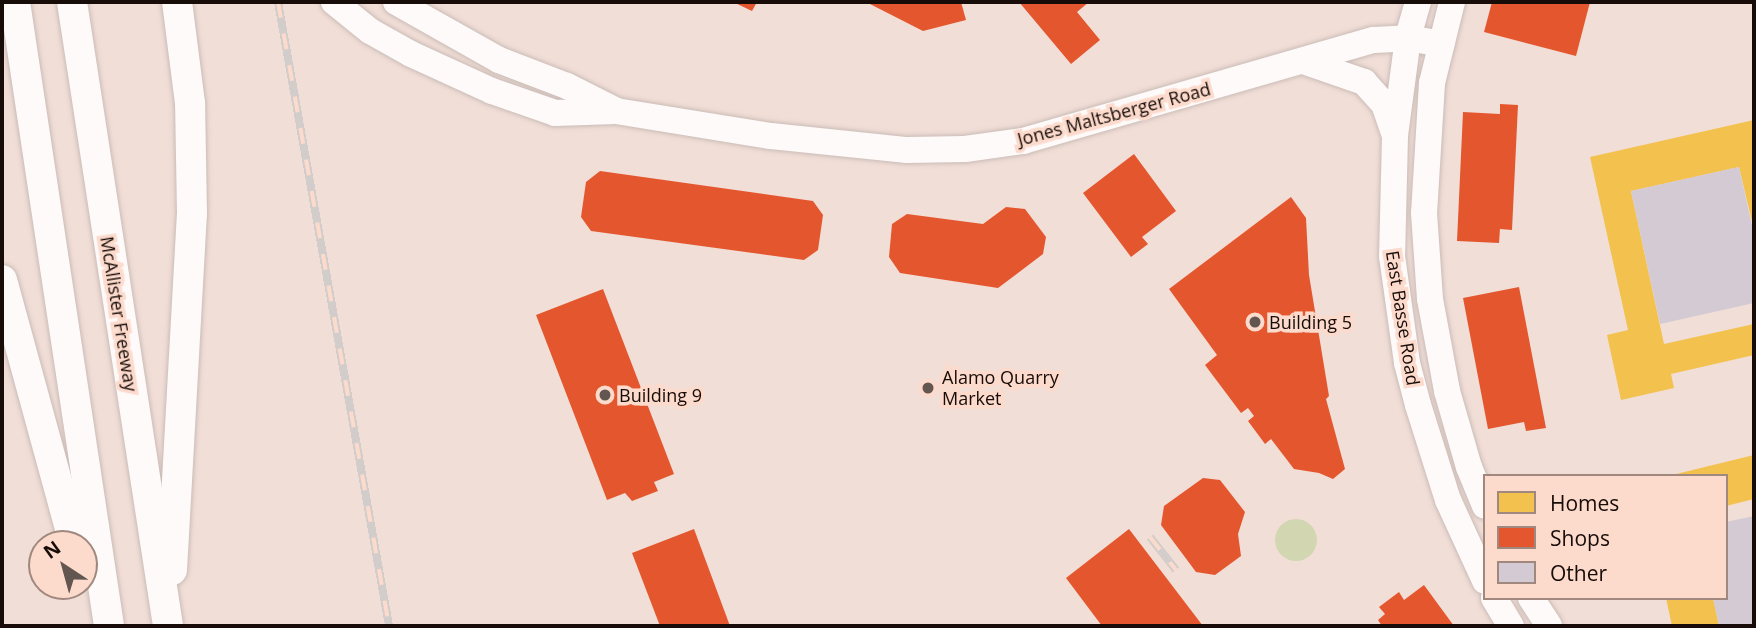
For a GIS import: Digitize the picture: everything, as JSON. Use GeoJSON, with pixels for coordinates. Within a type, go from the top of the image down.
{"type":"FeatureCollection","features":[{"type":"Feature","properties":{"kind":"highway"},"geometry":{"type":"LineString","coordinates":[[15,2],[109,626]]}},
{"type":"Feature","properties":{"kind":"highway","name":"McAllister Freeway"},"geometry":{"type":"LineString","coordinates":[[72,2],[168,626]]}},
{"type":"Feature","properties":{"kind":"highway"},"geometry":{"type":"LineString","coordinates":[[168,626],[192,214],[190,103],[177,2]]}},
{"type":"Feature","properties":{"kind":"highway"},"geometry":{"type":"LineString","coordinates":[[2,280],[70,530]]}},
{"type":"Feature","properties":{"kind":"highway"},"geometry":{"type":"LineString","coordinates":[[89,600],[96,626]]}},
{"type":"Feature","properties":{"kind":"main road","name":"Jones Maltsberger Road"},"geometry":{"type":"LineString","coordinates":[[334,2],[370,32],[492,91],[555,113],[616,111],[771,136],[870,148],[965,149],[1023,141],[1087,125],[1374,40],[1408,38],[1441,44]]}},
{"type":"Feature","properties":{"kind":"main road","name":"Jones Maltsberger Road"},"geometry":{"type":"LineString","coordinates":[[396,2],[499,60],[567,86],[616,111]]}},
{"type":"Feature","properties":{"kind":"main road","name":"East Basse Road"},"geometry":{"type":"LineString","coordinates":[[1418,2],[1408,38],[1395,136],[1392,256],[1408,363],[1448,500],[1483,577]]}},
{"type":"Feature","properties":{"kind":"main road","name":"East Basse Road"},"geometry":{"type":"LineString","coordinates":[[1452,2],[1432,83],[1424,213],[1430,299],[1447,391],[1469,467],[1483,501]]}},
{"type":"Feature","properties":{"kind":"main road"},"geometry":{"type":"LineString","coordinates":[[1303,61],[1364,82],[1384,104],[1395,136]]}},
{"type":"Feature","properties":{"kind":"main road"},"geometry":{"type":"LineString","coordinates":[[1495,600],[1511,626]]}},
{"type":"Feature","properties":{"kind":"main road"},"geometry":{"type":"LineString","coordinates":[[1532,600],[1549,626]]}},
{"type":"Feature","properties":{"kind":"green space"},"geometry":{"type":"Polygon","coordinates":[[[1296,519],[1311,525],[1317,540],[1311,555],[1296,561],[1281,555],[1275,540],[1281,525],[1296,519]]]}},
{"type":"Feature","properties":{"kind":"building: Homes"},"geometry":{"type":"Polygon","coordinates":[[[1754,120],[1754,230],[1739,167],[1631,191],[1664,344],[1754,324],[1754,355],[1671,374],[1674,388],[1621,400],[1607,335],[1628,330],[1590,157],[1754,120]]]}},
{"type":"Feature","properties":{"kind":"building: Homes"},"geometry":{"type":"Polygon","coordinates":[[[1754,455],[1754,499],[1728,506],[1728,474],[1676,474],[1754,455]]]}},
{"type":"Feature","properties":{"kind":"building: Homes"},"geometry":{"type":"Polygon","coordinates":[[[1666,600],[1713,600],[1719,626],[1672,626],[1666,600]]]}},
{"type":"Feature","properties":{"kind":"building: Shops"},"geometry":{"type":"Polygon","coordinates":[[[733,2],[757,2],[752,11],[733,2]]]}},
{"type":"Feature","properties":{"kind":"building: Shops"},"geometry":{"type":"Polygon","coordinates":[[[866,2],[961,2],[966,20],[923,31],[866,2]]]}},
{"type":"Feature","properties":{"kind":"building: Shops"},"geometry":{"type":"Polygon","coordinates":[[[1019,2],[1089,2],[1077,12],[1100,40],[1071,64],[1019,2]]]}},
{"type":"Feature","properties":{"kind":"building: Shops"},"geometry":{"type":"Polygon","coordinates":[[[1492,2],[1590,2],[1576,56],[1484,32],[1492,2]]]}},
{"type":"Feature","properties":{"kind":"building: Shops"},"geometry":{"type":"Polygon","coordinates":[[[1500,104],[1518,105],[1512,230],[1500,229],[1499,243],[1457,241],[1463,112],[1500,114],[1500,104]]]}},
{"type":"Feature","properties":{"kind":"building: Shops"},"geometry":{"type":"Polygon","coordinates":[[[1134,154],[1176,211],[1142,237],[1148,244],[1131,257],[1083,193],[1134,154]]]}},
{"type":"Feature","properties":{"kind":"building: Shops"},"geometry":{"type":"Polygon","coordinates":[[[600,171],[813,201],[823,215],[818,250],[804,260],[591,231],[581,217],[586,182],[600,171]]]}},
{"type":"Feature","properties":{"kind":"building: Shops","name":"Building 5"},"geometry":{"type":"Polygon","coordinates":[[[1291,197],[1306,218],[1309,275],[1329,396],[1326,399],[1345,469],[1333,479],[1319,473],[1294,469],[1271,439],[1265,444],[1248,421],[1254,416],[1248,408],[1241,413],[1205,365],[1217,355],[1169,289],[1291,197]]]}},
{"type":"Feature","properties":{"kind":"building: Shops"},"geometry":{"type":"Polygon","coordinates":[[[1006,207],[1025,209],[1046,237],[1043,254],[998,288],[900,273],[889,257],[892,224],[907,214],[983,224],[1006,207]]]}},
{"type":"Feature","properties":{"kind":"building: Shops"},"geometry":{"type":"Polygon","coordinates":[[[1519,287],[1546,428],[1526,431],[1524,422],[1488,429],[1463,298],[1519,287]]]}},
{"type":"Feature","properties":{"kind":"building: Shops","name":"Building 9"},"geometry":{"type":"Polygon","coordinates":[[[603,289],[674,474],[654,482],[658,491],[632,501],[625,493],[607,500],[536,315],[603,289]]]}},
{"type":"Feature","properties":{"kind":"building: Shops"},"geometry":{"type":"Polygon","coordinates":[[[1203,478],[1220,480],[1245,512],[1238,534],[1241,556],[1215,575],[1196,572],[1161,525],[1164,506],[1203,478]]]}},
{"type":"Feature","properties":{"kind":"building: Shops"},"geometry":{"type":"Polygon","coordinates":[[[694,529],[730,626],[660,626],[632,553],[694,529]]]}},
{"type":"Feature","properties":{"kind":"building: Shops"},"geometry":{"type":"Polygon","coordinates":[[[1129,529],[1203,626],[1102,626],[1066,578],[1129,529]]]}},
{"type":"Feature","properties":{"kind":"building: Shops"},"geometry":{"type":"Polygon","coordinates":[[[1424,585],[1454,626],[1382,626],[1378,620],[1385,614],[1379,607],[1399,592],[1404,600],[1424,585]]]}},
{"type":"Feature","properties":{"kind":"building: Other"},"geometry":{"type":"Polygon","coordinates":[[[1739,167],[1754,235],[1754,303],[1660,324],[1631,191],[1739,167]]]}},
{"type":"Feature","properties":{"kind":"building: Other"},"geometry":{"type":"Polygon","coordinates":[[[1754,516],[1754,626],[1719,626],[1713,600],[1728,600],[1728,522],[1754,516]]]}},
{"type":"Feature","properties":{"kind":"railway"},"geometry":{"type":"LineString","coordinates":[[278,2],[389,626]]}},
{"type":"Feature","properties":{"kind":"railway"},"geometry":{"type":"LineString","coordinates":[[1150,537],[1176,570]]}},
{"type":"Feature","properties":{"kind":"place","name":"Building 5"},"geometry":{"type":"Point","coordinates":[1255,322]}},
{"type":"Feature","properties":{"kind":"place","name":"Alamo Quarry Market"},"geometry":{"type":"Point","coordinates":[928,388]}},
{"type":"Feature","properties":{"kind":"place","name":"Building 9"},"geometry":{"type":"Point","coordinates":[605,395]}}]}
